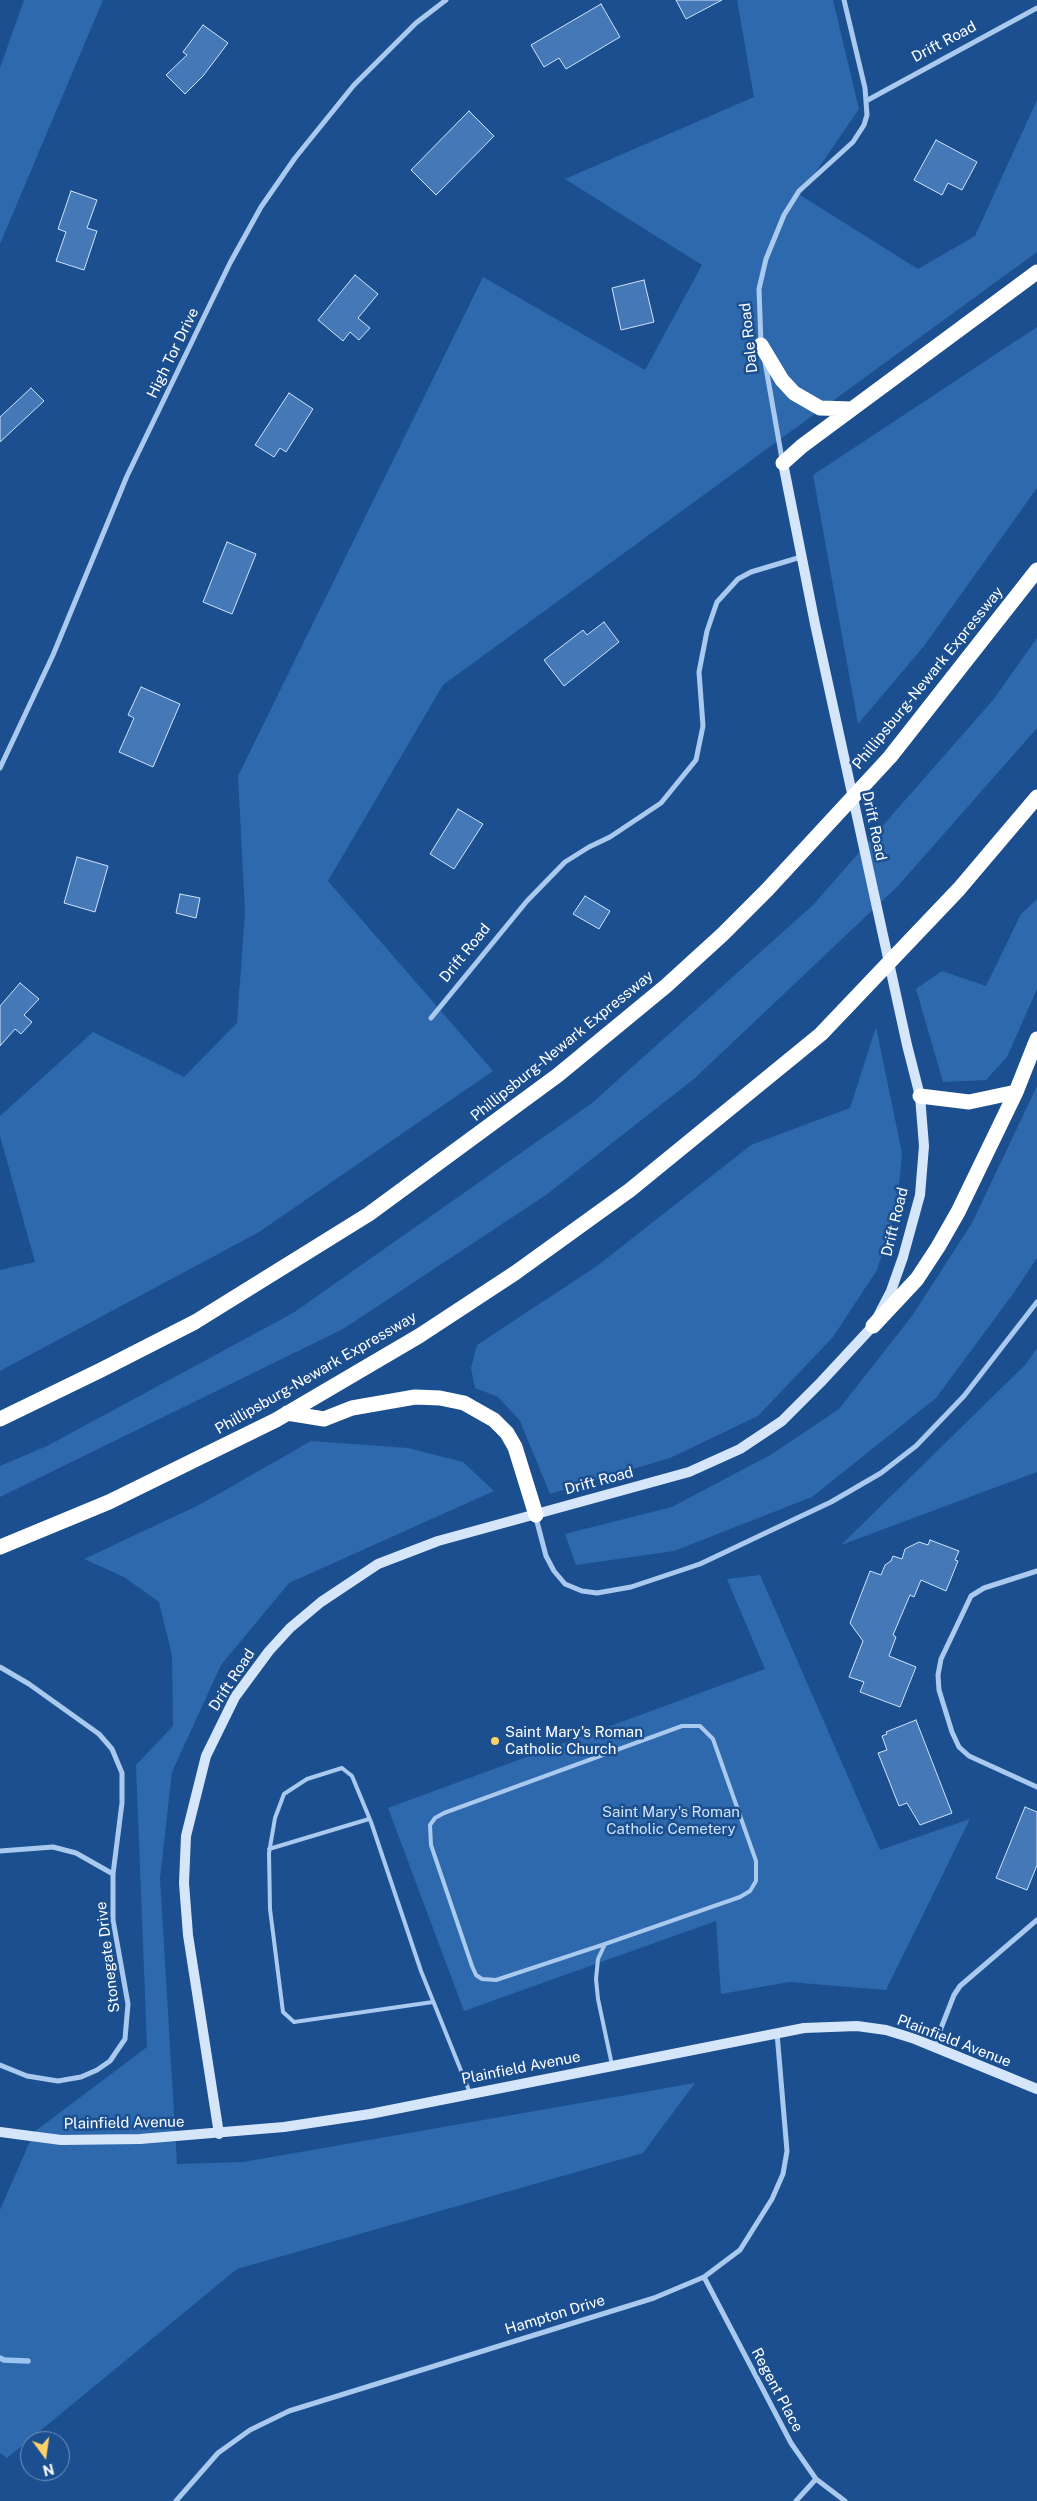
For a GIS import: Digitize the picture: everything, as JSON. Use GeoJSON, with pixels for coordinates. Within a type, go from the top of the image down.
{"type":"FeatureCollection","features":[{"type":"Feature","properties":{"kind":"highway"},"geometry":{"type":"LineString","coordinates":[[783,463],[852,409],[1037,272]]}},
{"type":"Feature","properties":{"kind":"highway"},"geometry":{"type":"LineString","coordinates":[[762,345],[782,380],[794,394],[820,408],[852,409]]}},
{"type":"Feature","properties":{"kind":"highway","name":"Phillipsburg-Newark Expressway"},"geometry":{"type":"LineString","coordinates":[[0,1419],[195,1322],[369,1214],[558,1075],[666,986],[723,934],[767,890],[890,757],[1037,570]]}},
{"type":"Feature","properties":{"kind":"highway","name":"Phillipsburg-Newark Expressway"},"geometry":{"type":"LineString","coordinates":[[0,1547],[109,1502],[192,1463],[287,1413],[419,1336],[514,1273],[630,1190],[821,1034],[959,889],[1037,797]]}},
{"type":"Feature","properties":{"kind":"highway"},"geometry":{"type":"LineString","coordinates":[[873,1326],[917,1279],[958,1212],[1016,1092],[1037,1039]]}},
{"type":"Feature","properties":{"kind":"highway"},"geometry":{"type":"LineString","coordinates":[[920,1096],[969,1102],[1016,1092]]}},
{"type":"Feature","properties":{"kind":"highway"},"geometry":{"type":"LineString","coordinates":[[287,1413],[324,1419],[352,1408],[415,1397],[440,1398],[464,1403],[487,1415],[507,1433],[515,1447],[536,1515]]}},
{"type":"Feature","properties":{"kind":"main road","name":"Dale Road"},"geometry":{"type":"LineString","coordinates":[[783,463],[801,558]]}},
{"type":"Feature","properties":{"kind":"main road","name":"Drift Road"},"geometry":{"type":"LineString","coordinates":[[219,2134],[188,1935],[184,1883],[186,1836],[206,1756],[221,1723],[236,1697],[269,1651],[290,1628],[348,1582],[378,1564],[438,1541],[689,1472],[740,1449],[782,1421],[822,1382],[873,1326],[891,1291],[920,1195],[924,1146],[920,1096],[907,1045],[801,558]]}},
{"type":"Feature","properties":{"kind":"main road","name":"Plainfield Avenue"},"geometry":{"type":"LineString","coordinates":[[0,2132],[61,2140],[140,2139],[284,2128],[370,2114],[804,2028],[857,2026],[886,2030],[934,2046],[1037,2089]]}},
{"type":"Feature","properties":{"kind":"street","name":"High Tor Drive"},"geometry":{"type":"LineString","coordinates":[[0,768],[53,655],[127,476],[230,264],[261,207],[295,158],[354,85],[416,23],[446,0]]}},
{"type":"Feature","properties":{"kind":"street","name":"Dale Road"},"geometry":{"type":"LineString","coordinates":[[783,463],[762,345],[759,289],[766,259],[784,215],[800,191],[853,142],[867,115],[865,88],[844,0]]}},
{"type":"Feature","properties":{"kind":"street","name":"Drift Road"},"geometry":{"type":"LineString","coordinates":[[866,101],[1037,8]]}},
{"type":"Feature","properties":{"kind":"street","name":"Drift Road"},"geometry":{"type":"LineString","coordinates":[[431,1018],[528,901],[565,862],[610,837],[661,804],[696,760],[703,726],[699,672],[706,631],[717,602],[738,579],[751,572],[801,558]]}},
{"type":"Feature","properties":{"kind":"street"},"geometry":{"type":"LineString","coordinates":[[536,1515],[546,1556],[554,1571],[566,1584],[582,1591],[597,1594],[631,1587],[700,1564],[832,1502],[881,1473],[909,1451],[964,1396],[1037,1302]]}},
{"type":"Feature","properties":{"kind":"street"},"geometry":{"type":"LineString","coordinates":[[1037,1571],[984,1588],[970,1596],[941,1659],[938,1675],[939,1690],[952,1732],[960,1746],[969,1756],[1037,1787]]}},
{"type":"Feature","properties":{"kind":"street","name":"Stonegate Drive"},"geometry":{"type":"LineString","coordinates":[[0,1667],[29,1684],[99,1734],[112,1749],[122,1773],[123,1784],[113,1874],[113,1920],[128,2004],[125,2039],[110,2061],[97,2070],[81,2077],[58,2081],[26,2076],[0,2065]]}},
{"type":"Feature","properties":{"kind":"street"},"geometry":{"type":"LineString","coordinates":[[0,1851],[53,1847],[76,1853],[113,1874]]}},
{"type":"Feature","properties":{"kind":"street"},"geometry":{"type":"LineString","coordinates":[[934,2046],[954,1994],[960,1986],[1037,1920]]}},
{"type":"Feature","properties":{"kind":"street","name":"Hampton Drive"},"geometry":{"type":"LineString","coordinates":[[176,2501],[218,2453],[250,2430],[289,2411],[654,2298],[704,2277],[740,2250],[772,2199],[783,2174],[787,2151],[777,2032]]}},
{"type":"Feature","properties":{"kind":"street","name":"Regent Place"},"geometry":{"type":"LineString","coordinates":[[704,2277],[791,2443],[816,2479],[845,2501]]}},
{"type":"Feature","properties":{"kind":"street"},"geometry":{"type":"LineString","coordinates":[[796,2501],[816,2479]]}},
{"type":"Feature","properties":{"kind":"lane"},"geometry":{"type":"LineString","coordinates":[[604,1944],[496,1980],[482,1979],[476,1975],[465,1948],[431,1845],[430,1825],[435,1818],[444,1814],[682,1726],[700,1726],[713,1739],[756,1861],[756,1882],[750,1891],[740,1897],[604,1944],[598,1958],[596,1979],[598,1999],[612,2065]]}},
{"type":"Feature","properties":{"kind":"lane"},"geometry":{"type":"LineString","coordinates":[[433,2002],[294,2022],[283,2012],[276,1970],[270,1909],[269,1849],[274,1818],[284,1794],[307,1779],[342,1768],[352,1776],[433,2002],[470,2094]]}},
{"type":"Feature","properties":{"kind":"lane"},"geometry":{"type":"LineString","coordinates":[[269,1849],[369,1819]]}},
{"type":"Feature","properties":{"kind":"green space"},"geometry":{"type":"Polygon","coordinates":[[[24,0],[103,0],[0,244],[0,68],[24,0]]]}},
{"type":"Feature","properties":{"kind":"green space"},"geometry":{"type":"Polygon","coordinates":[[[737,0],[833,0],[859,109],[800,195],[918,269],[975,236],[1037,100],[1037,252],[443,685],[328,881],[493,1071],[259,1232],[0,1371],[0,1270],[35,1262],[0,1136],[0,1116],[93,1032],[184,1077],[237,1023],[245,912],[238,776],[483,277],[645,370],[702,265],[565,179],[754,97],[737,0]]]}},
{"type":"Feature","properties":{"kind":"green space"},"geometry":{"type":"Polygon","coordinates":[[[1037,327],[1037,488],[924,646],[858,724],[813,475],[1037,327]]]}},
{"type":"Feature","properties":{"kind":"green space"},"geometry":{"type":"Polygon","coordinates":[[[1037,638],[1037,728],[898,886],[695,1078],[546,1195],[343,1329],[0,1497],[0,1466],[47,1446],[293,1313],[592,1103],[813,905],[993,700],[1037,638]]]}},
{"type":"Feature","properties":{"kind":"green space"},"geometry":{"type":"Polygon","coordinates":[[[1037,899],[1037,989],[1007,1057],[986,1080],[943,1082],[916,989],[942,971],[986,986],[1021,914],[1037,899]]]}},
{"type":"Feature","properties":{"kind":"green space"},"geometry":{"type":"Polygon","coordinates":[[[876,1027],[902,1153],[897,1208],[877,1270],[833,1337],[758,1416],[670,1458],[550,1494],[520,1421],[498,1397],[475,1388],[471,1368],[477,1345],[597,1266],[751,1145],[850,1108],[876,1027]]]}},
{"type":"Feature","properties":{"kind":"green space"},"geometry":{"type":"Polygon","coordinates":[[[1037,1086],[1037,1258],[1013,1294],[936,1398],[812,1497],[674,1551],[576,1565],[565,1534],[672,1507],[772,1454],[839,1409],[912,1316],[972,1223],[1037,1086]]]}},
{"type":"Feature","properties":{"kind":"green space"},"geometry":{"type":"Polygon","coordinates":[[[1037,1348],[1037,1472],[841,1545],[1026,1364],[1037,1348]]]}},
{"type":"Feature","properties":{"kind":"green space"},"geometry":{"type":"Polygon","coordinates":[[[311,1441],[408,1448],[463,1462],[494,1491],[289,1583],[221,1665],[172,1772],[160,1878],[177,2164],[243,2162],[695,2083],[643,2153],[237,2269],[40,2431],[20,2431],[20,2447],[7,2458],[0,2453],[0,2210],[34,2132],[147,2047],[136,1765],[173,1726],[172,1655],[159,1602],[124,1577],[84,1559],[199,1505],[311,1441]]]}},
{"type":"Feature","properties":{"kind":"green space","name":"Saint Mary's Roman Catholic Cemetery"},"geometry":{"type":"Polygon","coordinates":[[[760,1575],[880,1850],[970,1819],[886,1990],[789,1982],[721,1994],[716,1921],[464,2011],[388,1808],[765,1669],[727,1579],[760,1575]]]}},
{"type":"Feature","properties":{"kind":"building"},"geometry":{"type":"Polygon","coordinates":[[[676,0],[722,0],[686,19],[676,0]]]}},
{"type":"Feature","properties":{"kind":"building"},"geometry":{"type":"Polygon","coordinates":[[[601,4],[620,37],[566,69],[559,58],[544,67],[531,45],[601,4]]]}},
{"type":"Feature","properties":{"kind":"building"},"geometry":{"type":"Polygon","coordinates":[[[203,25],[228,43],[203,76],[185,94],[166,75],[187,55],[183,52],[203,25]]]}},
{"type":"Feature","properties":{"kind":"building"},"geometry":{"type":"Polygon","coordinates":[[[469,111],[494,136],[436,195],[411,170],[469,111]]]}},
{"type":"Feature","properties":{"kind":"building"},"geometry":{"type":"Polygon","coordinates":[[[936,140],[977,162],[962,190],[948,183],[942,195],[914,180],[936,140]]]}},
{"type":"Feature","properties":{"kind":"building"},"geometry":{"type":"Polygon","coordinates":[[[71,191],[97,200],[87,228],[97,231],[84,270],[56,261],[66,232],[58,229],[71,191]]]}},
{"type":"Feature","properties":{"kind":"building"},"geometry":{"type":"Polygon","coordinates":[[[355,275],[378,294],[358,318],[370,328],[359,340],[350,332],[343,341],[318,320],[355,275]]]}},
{"type":"Feature","properties":{"kind":"building"},"geometry":{"type":"Polygon","coordinates":[[[644,280],[654,322],[621,330],[612,288],[644,280]]]}},
{"type":"Feature","properties":{"kind":"building"},"geometry":{"type":"Polygon","coordinates":[[[31,388],[44,401],[0,442],[0,417],[31,388]]]}},
{"type":"Feature","properties":{"kind":"building"},"geometry":{"type":"Polygon","coordinates":[[[289,393],[313,409],[286,452],[280,448],[274,457],[255,445],[289,393]]]}},
{"type":"Feature","properties":{"kind":"building"},"geometry":{"type":"Polygon","coordinates":[[[227,542],[256,554],[232,614],[203,602],[227,542]]]}},
{"type":"Feature","properties":{"kind":"building"},"geometry":{"type":"Polygon","coordinates":[[[604,622],[619,642],[564,686],[544,660],[583,630],[587,635],[604,622]]]}},
{"type":"Feature","properties":{"kind":"building"},"geometry":{"type":"Polygon","coordinates":[[[141,687],[180,704],[153,767],[119,752],[134,718],[128,715],[141,687]]]}},
{"type":"Feature","properties":{"kind":"building"},"geometry":{"type":"Polygon","coordinates":[[[458,809],[483,824],[454,869],[430,854],[458,809]]]}},
{"type":"Feature","properties":{"kind":"building"},"geometry":{"type":"Polygon","coordinates":[[[77,857],[108,866],[95,912],[64,903],[77,857]]]}},
{"type":"Feature","properties":{"kind":"building"},"geometry":{"type":"Polygon","coordinates":[[[180,894],[200,898],[196,918],[176,913],[180,894]]]}},
{"type":"Feature","properties":{"kind":"building"},"geometry":{"type":"Polygon","coordinates":[[[585,896],[610,911],[599,929],[573,914],[585,896]]]}},
{"type":"Feature","properties":{"kind":"building"},"geometry":{"type":"Polygon","coordinates":[[[20,983],[39,999],[24,1015],[32,1022],[21,1034],[15,1029],[0,1046],[0,1006],[20,983]]]}},
{"type":"Feature","properties":{"kind":"building"},"geometry":{"type":"Polygon","coordinates":[[[930,1540],[959,1551],[955,1560],[958,1561],[946,1591],[921,1580],[914,1597],[910,1595],[893,1635],[896,1637],[889,1656],[916,1667],[900,1707],[860,1692],[864,1682],[849,1677],[863,1641],[850,1623],[870,1571],[881,1575],[885,1565],[891,1561],[893,1556],[902,1559],[905,1549],[919,1542],[928,1545],[930,1540]]]}},
{"type":"Feature","properties":{"kind":"building"},"geometry":{"type":"Polygon","coordinates":[[[916,1720],[952,1813],[920,1825],[907,1803],[899,1806],[878,1753],[887,1750],[882,1736],[887,1734],[886,1732],[916,1720]]]}},
{"type":"Feature","properties":{"kind":"building"},"geometry":{"type":"Polygon","coordinates":[[[1025,1807],[1037,1812],[1037,1865],[1027,1890],[996,1878],[1025,1807]]]}},
{"type":"Feature","properties":{"kind":"waterway"},"geometry":{"type":"LineString","coordinates":[[0,2358],[4,2360],[28,2361]]}},
{"type":"Feature","properties":{"kind":"place","name":"Saint Mary's Roman Catholic Church"},"geometry":{"type":"Point","coordinates":[495,1741]}}]}
